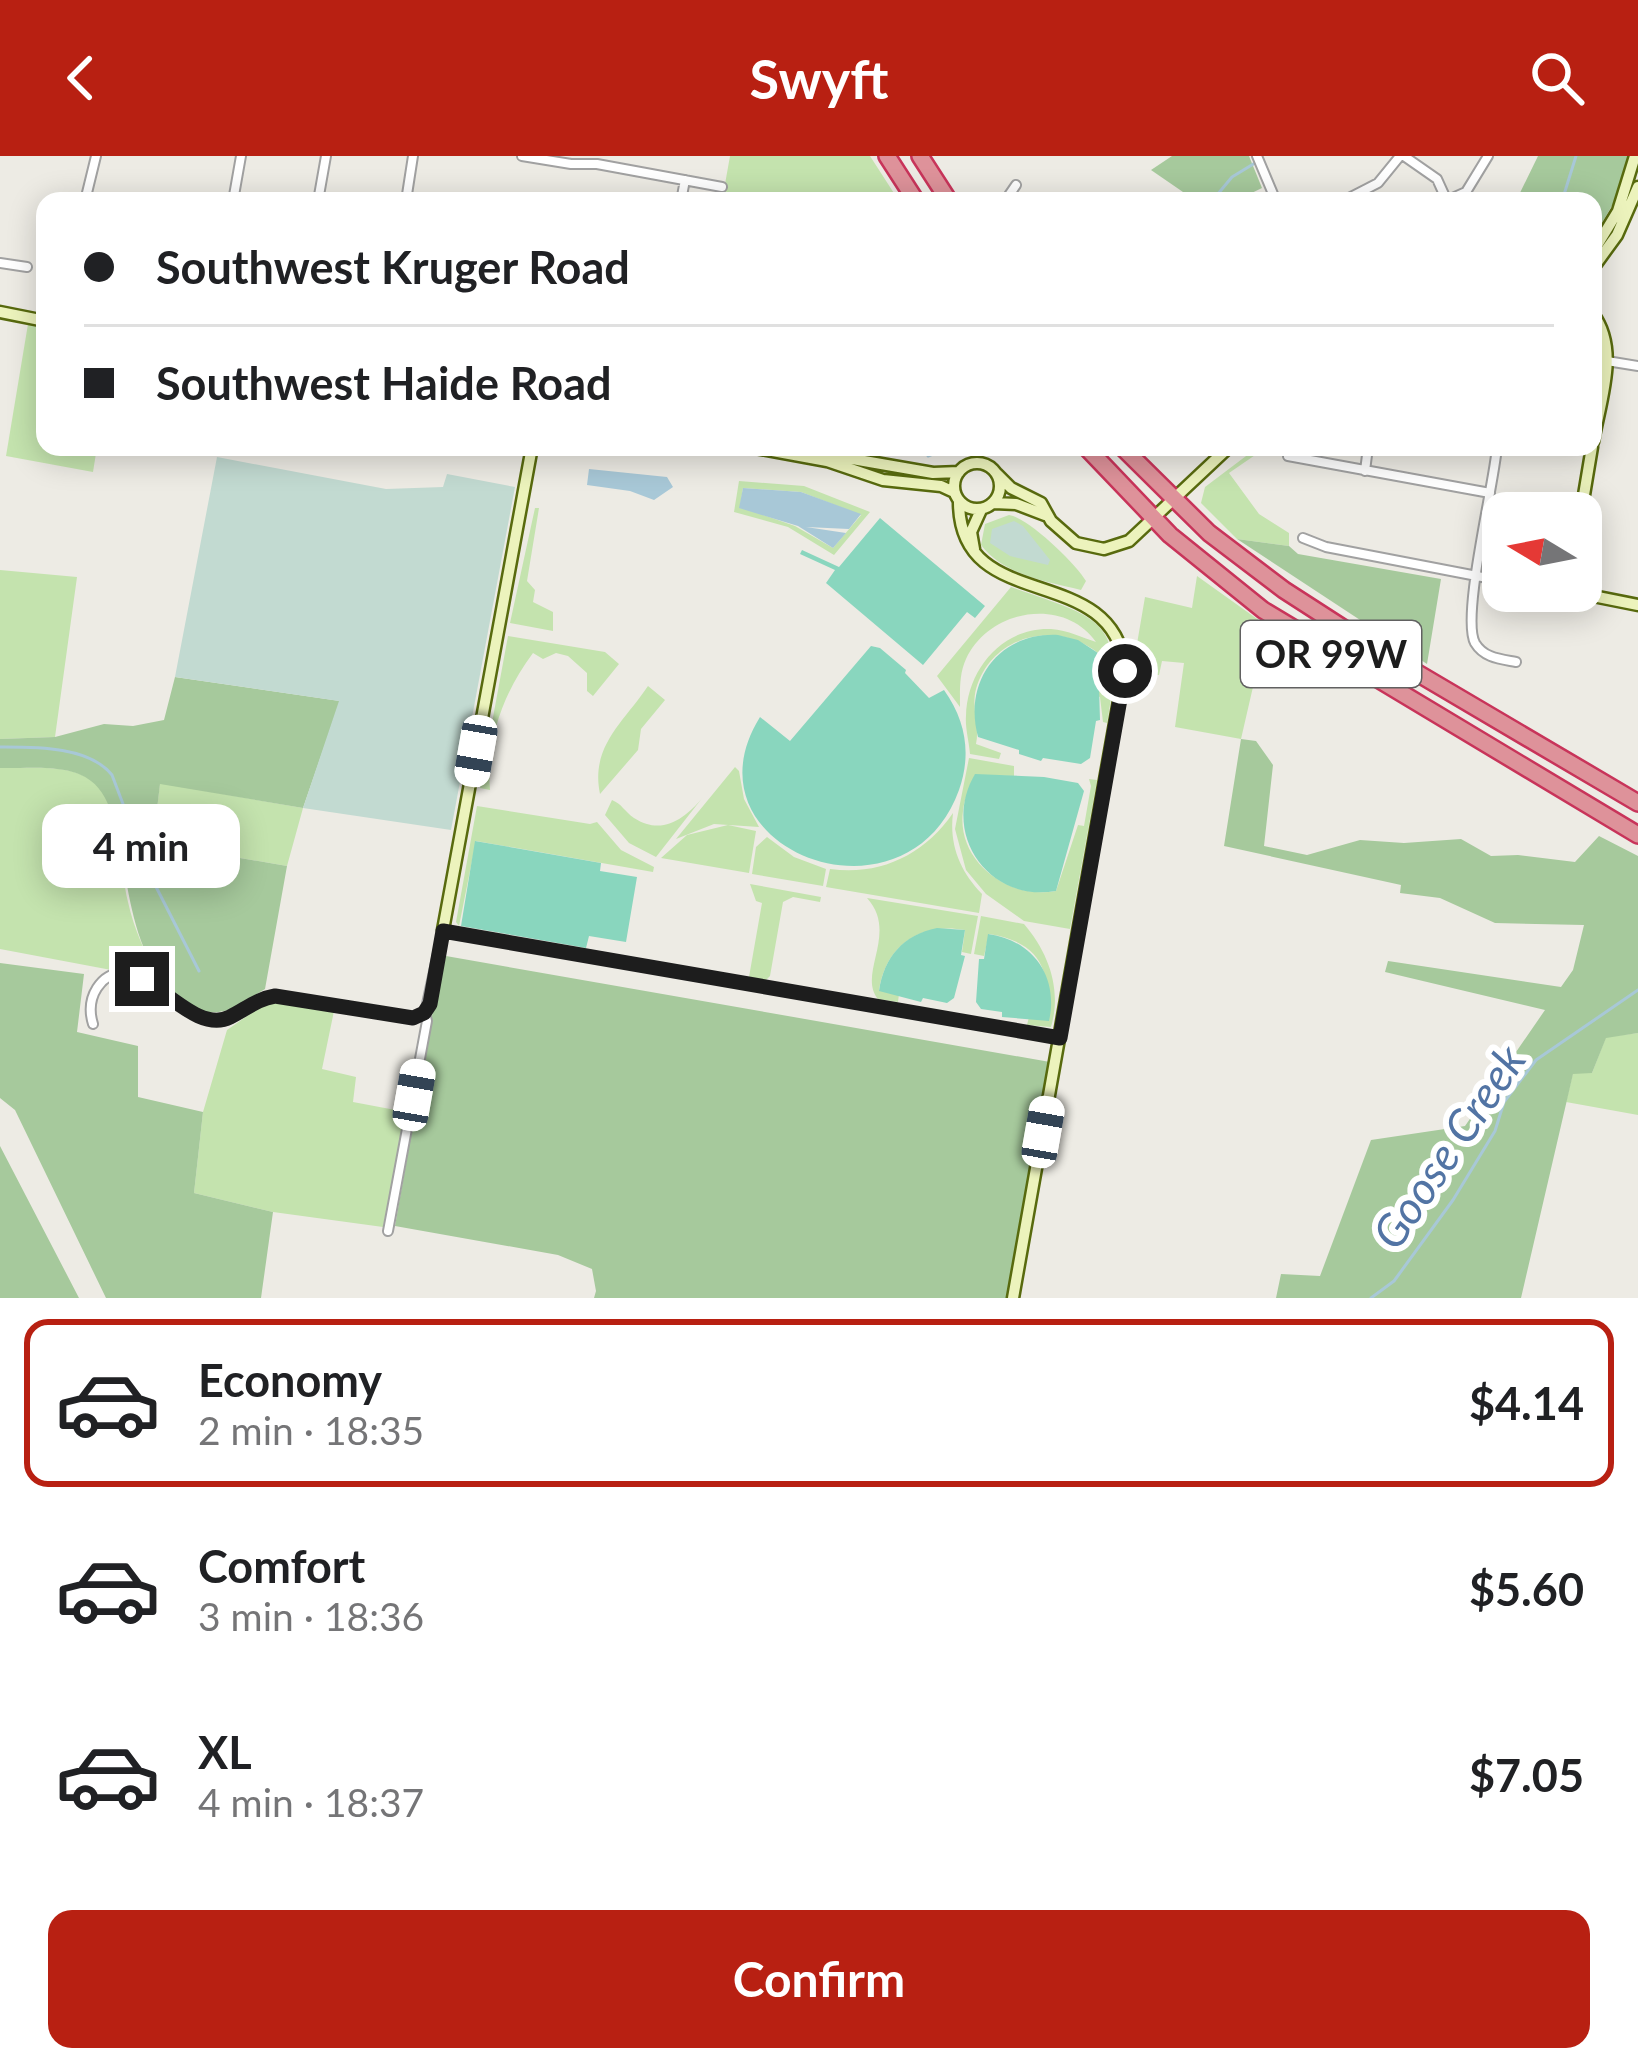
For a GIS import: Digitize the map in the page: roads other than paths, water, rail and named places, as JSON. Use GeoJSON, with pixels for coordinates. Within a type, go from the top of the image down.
{"type":"FeatureCollection","features":[{"type":"Feature","properties":{"kind":"highway"},"geometry":{"type":"LineString","coordinates":[[887,156],[910,192]]}},
{"type":"Feature","properties":{"kind":"highway"},"geometry":{"type":"LineString","coordinates":[[920,156],[943,192]]}},
{"type":"Feature","properties":{"kind":"highway","name":"OR 99W"},"geometry":{"type":"LineString","coordinates":[[1094,456],[1193,556],[1285,625],[1638,835]]}},
{"type":"Feature","properties":{"kind":"highway","name":"OR 99W"},"geometry":{"type":"LineString","coordinates":[[1131,456],[1235,554],[1323,616],[1638,803]]}},
{"type":"Feature","properties":{"kind":"street"},"geometry":{"type":"LineString","coordinates":[[87,192],[96,156]]}},
{"type":"Feature","properties":{"kind":"street"},"geometry":{"type":"LineString","coordinates":[[235,192],[241,156]]}},
{"type":"Feature","properties":{"kind":"street"},"geometry":{"type":"LineString","coordinates":[[320,192],[326,156]]}},
{"type":"Feature","properties":{"kind":"street"},"geometry":{"type":"LineString","coordinates":[[407,192],[413,156]]}},
{"type":"Feature","properties":{"kind":"street"},"geometry":{"type":"LineString","coordinates":[[522,156],[722,187]]}},
{"type":"Feature","properties":{"kind":"street"},"geometry":{"type":"LineString","coordinates":[[1258,156],[1272,192]]}},
{"type":"Feature","properties":{"kind":"street"},"geometry":{"type":"LineString","coordinates":[[1368,192],[1402,156],[1437,179],[1443,192]]}},
{"type":"Feature","properties":{"kind":"street"},"geometry":{"type":"LineString","coordinates":[[1466,192],[1487,156]]}},
{"type":"Feature","properties":{"kind":"street"},"geometry":{"type":"LineString","coordinates":[[1602,237],[1618,211],[1635,156]]}},
{"type":"Feature","properties":{"kind":"street"},"geometry":{"type":"LineString","coordinates":[[683,192],[685,180]]}},
{"type":"Feature","properties":{"kind":"street"},"geometry":{"type":"LineString","coordinates":[[1011,192],[1016,185]]}},
{"type":"Feature","properties":{"kind":"street"},"geometry":{"type":"LineString","coordinates":[[1602,255],[1622,226],[1638,187]]}},
{"type":"Feature","properties":{"kind":"street"},"geometry":{"type":"LineString","coordinates":[[0,263],[27,267]]}},
{"type":"Feature","properties":{"kind":"street"},"geometry":{"type":"LineString","coordinates":[[0,312],[36,319]]}},
{"type":"Feature","properties":{"kind":"street"},"geometry":{"type":"LineString","coordinates":[[1602,330],[1607,361],[1602,391]]}},
{"type":"Feature","properties":{"kind":"street"},"geometry":{"type":"LineString","coordinates":[[1607,361],[1638,366]]}},
{"type":"Feature","properties":{"kind":"street"},"geometry":{"type":"LineString","coordinates":[[388,1231],[427,1022],[424,1013],[530,456]]}},
{"type":"Feature","properties":{"kind":"street"},"geometry":{"type":"LineString","coordinates":[[803,456],[883,480],[941,486],[981,510]]}},
{"type":"Feature","properties":{"kind":"street"},"geometry":{"type":"LineString","coordinates":[[974,552],[971,532],[981,510],[994,503],[1016,504],[1046,515],[1076,543],[1104,549],[1129,541],[1219,456]]}},
{"type":"Feature","properties":{"kind":"street"},"geometry":{"type":"LineString","coordinates":[[1288,456],[1484,492]]}},
{"type":"Feature","properties":{"kind":"street"},"geometry":{"type":"LineString","coordinates":[[1365,471],[1367,456]]}},
{"type":"Feature","properties":{"kind":"street"},"geometry":{"type":"LineString","coordinates":[[1490,492],[1496,456]]}},
{"type":"Feature","properties":{"kind":"street"},"geometry":{"type":"LineString","coordinates":[[1585,492],[1591,456]]}},
{"type":"Feature","properties":{"kind":"street"},"geometry":{"type":"LineString","coordinates":[[827,460],[841,457],[933,473],[958,472],[980,463],[1011,488],[1041,503],[1046,515]]}},
{"type":"Feature","properties":{"kind":"street"},"geometry":{"type":"LineString","coordinates":[[958,472],[964,540],[974,552],[996,571],[1092,608],[1113,630],[1124,656],[1124,679],[1013,1298]]}},
{"type":"Feature","properties":{"kind":"street"},"geometry":{"type":"LineString","coordinates":[[994,503],[1000,489],[997,474]]}},
{"type":"Feature","properties":{"kind":"street"},"geometry":{"type":"LineString","coordinates":[[1482,537],[1472,637],[1484,653],[1516,662]]}},
{"type":"Feature","properties":{"kind":"street"},"geometry":{"type":"LineString","coordinates":[[1303,538],[1326,548],[1482,577]]}},
{"type":"Feature","properties":{"kind":"street"},"geometry":{"type":"LineString","coordinates":[[1602,599],[1638,605]]}},
{"type":"Feature","properties":{"kind":"street"},"geometry":{"type":"LineString","coordinates":[[443,931],[1060,1038]]}},
{"type":"Feature","properties":{"kind":"street"},"geometry":{"type":"LineString","coordinates":[[93,1024],[92,998],[106,978],[116,974],[142,979],[199,1016],[216,1021],[275,996],[402,1016],[424,1013]]}},
{"type":"Feature","properties":{"kind":"water"},"geometry":{"type":"Polygon","coordinates":[[[589,469],[667,477],[673,487],[654,500],[587,485],[589,469]]]}},
{"type":"Feature","properties":{"kind":"water"},"geometry":{"type":"Polygon","coordinates":[[[743,488],[801,492],[861,514],[849,529],[806,527],[846,533],[833,548],[798,526],[739,508],[743,488]]]}},
{"type":"Feature","properties":{"kind":"waterway"},"geometry":{"type":"LineString","coordinates":[[1565,192],[1576,156]]}},
{"type":"Feature","properties":{"kind":"waterway"},"geometry":{"type":"LineString","coordinates":[[1220,192],[1232,177],[1255,163]]}},
{"type":"Feature","properties":{"kind":"waterway"},"geometry":{"type":"LineString","coordinates":[[0,747],[76,753],[112,775],[150,875],[199,971]]}},
{"type":"Feature","properties":{"kind":"waterway","name":"Goose Creek"},"geometry":{"type":"LineString","coordinates":[[1371,1298],[1394,1281],[1453,1200],[1495,1131],[1504,1102],[1536,1060],[1638,990]]}}]}
